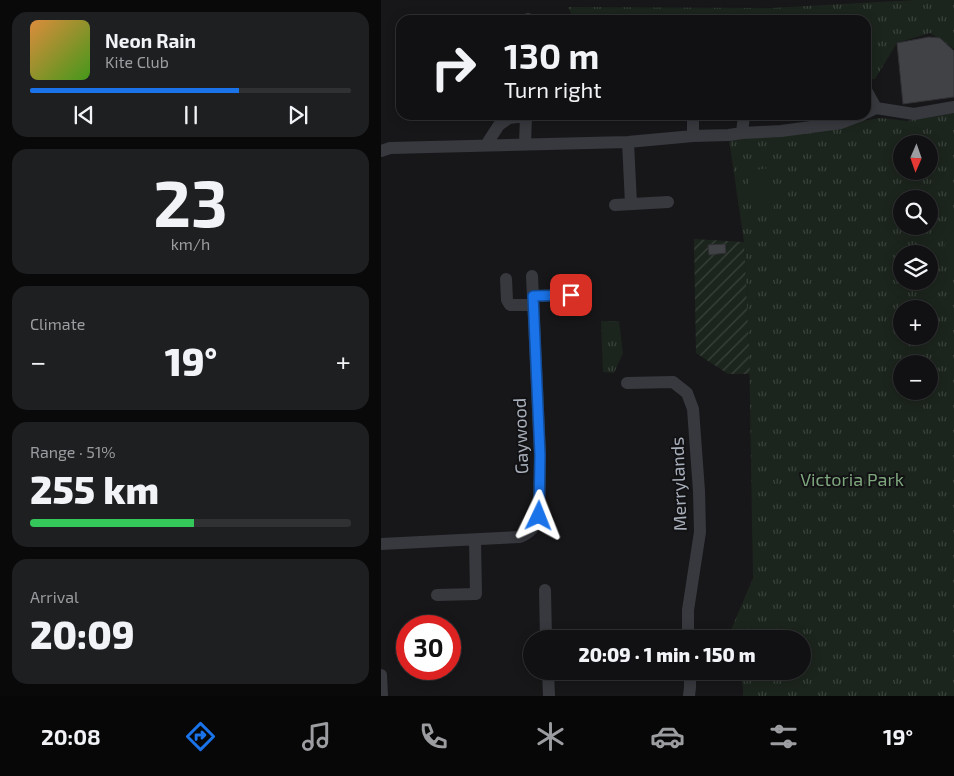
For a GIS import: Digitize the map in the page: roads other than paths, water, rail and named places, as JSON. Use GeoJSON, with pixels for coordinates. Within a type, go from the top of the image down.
{"type":"FeatureCollection","features":[{"type":"Feature","properties":{"kind":"street"},"geometry":{"type":"LineString","coordinates":[[871,110],[914,114],[954,107]]}},
{"type":"Feature","properties":{"kind":"street"},"geometry":{"type":"LineString","coordinates":[[486,145],[499,125],[506,120]]}},
{"type":"Feature","properties":{"kind":"street"},"geometry":{"type":"LineString","coordinates":[[525,144],[526,120]]}},
{"type":"Feature","properties":{"kind":"street"},"geometry":{"type":"LineString","coordinates":[[693,120],[693,136]]}},
{"type":"Feature","properties":{"kind":"street"},"geometry":{"type":"LineString","coordinates":[[742,133],[743,120]]}},
{"type":"Feature","properties":{"kind":"street"},"geometry":{"type":"LineString","coordinates":[[381,151],[389,148],[628,142],[693,136],[781,132],[841,123],[849,120]]}},
{"type":"Feature","properties":{"kind":"street"},"geometry":{"type":"LineString","coordinates":[[628,142],[631,204]]}},
{"type":"Feature","properties":{"kind":"street"},"geometry":{"type":"LineString","coordinates":[[615,205],[667,202]]}},
{"type":"Feature","properties":{"kind":"street","name":"Gaywood"},"geometry":{"type":"LineString","coordinates":[[381,544],[520,537],[530,533],[537,521],[539,516],[540,455],[532,276]]}},
{"type":"Feature","properties":{"kind":"street"},"geometry":{"type":"LineString","coordinates":[[506,279],[507,300],[510,305],[571,295]]}},
{"type":"Feature","properties":{"kind":"street","name":"Merrylands"},"geometry":{"type":"LineString","coordinates":[[627,384],[673,382],[687,393],[693,410],[700,532],[688,610],[688,630]]}},
{"type":"Feature","properties":{"kind":"street"},"geometry":{"type":"LineString","coordinates":[[437,595],[475,594],[475,540]]}},
{"type":"Feature","properties":{"kind":"street"},"geometry":{"type":"LineString","coordinates":[[545,590],[546,630]]}},
{"type":"Feature","properties":{"kind":"street"},"geometry":{"type":"LineString","coordinates":[[381,675],[382,696]]}},
{"type":"Feature","properties":{"kind":"street"},"geometry":{"type":"LineString","coordinates":[[548,680],[549,696]]}},
{"type":"Feature","properties":{"kind":"street"},"geometry":{"type":"LineString","coordinates":[[689,696],[691,680]]}},
{"type":"Feature","properties":{"kind":"park label","name":"Victoria Park"},"geometry":{"type":"Point","coordinates":[852,480]}}]}
